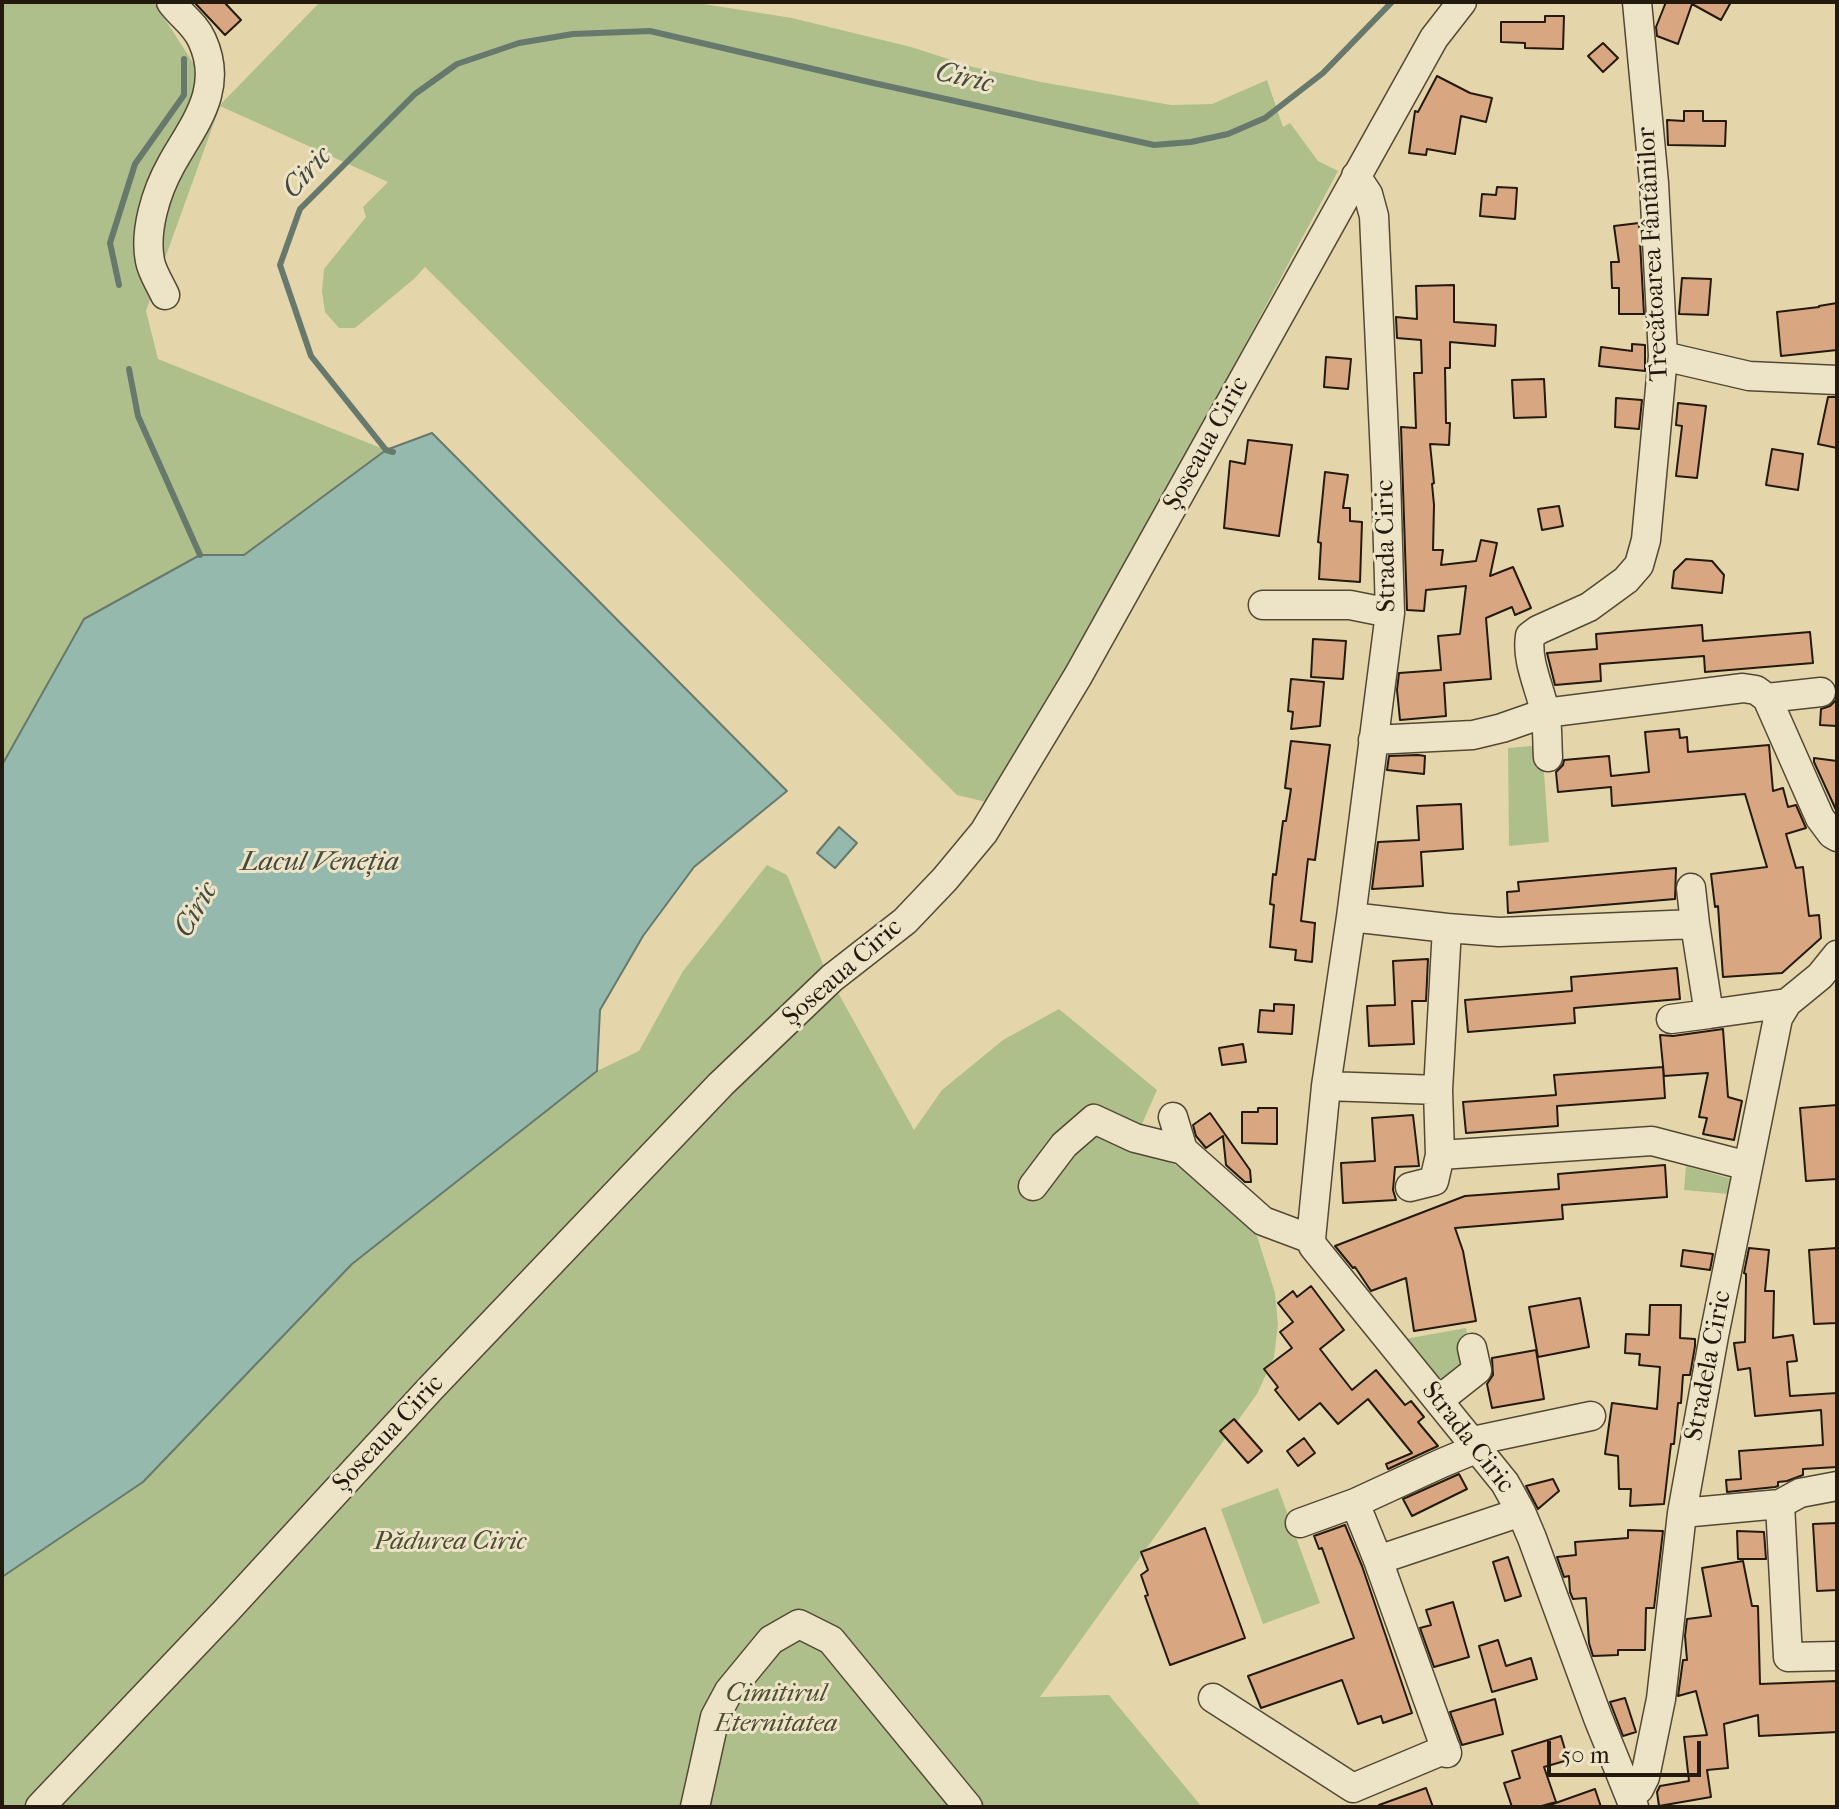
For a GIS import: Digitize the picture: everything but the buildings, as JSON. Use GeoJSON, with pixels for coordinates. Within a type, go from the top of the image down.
{"type":"FeatureCollection","features":[{"type":"Feature","properties":{"kind":"street"},"geometry":{"type":"LineString","coordinates":[[165,295],[150,264],[149,236],[153,213],[170,167],[204,109],[211,72],[197,31],[171,2]]}},
{"type":"Feature","properties":{"kind":"street","name":"Șoseaua Ciric"},"geometry":{"type":"LineString","coordinates":[[40,1807],[430,1389],[721,1084],[832,978],[905,921],[975,845],[1078,676],[1434,38],[1462,2]]}},
{"type":"Feature","properties":{"kind":"street","name":"Trecătoarea Fântânilor"},"geometry":{"type":"LineString","coordinates":[[1545,713],[1528,645],[1530,636],[1589,607],[1626,580],[1639,565],[1651,504],[1663,356],[1654,183],[1637,2]]}},
{"type":"Feature","properties":{"kind":"street","name":"Strada Ciric"},"geometry":{"type":"LineString","coordinates":[[1356,176],[1368,194],[1374,216],[1390,613],[1326,1086],[1311,1239],[1313,1246],[1505,1483],[1521,1512],[1632,1802]]}},
{"type":"Feature","properties":{"kind":"street"},"geometry":{"type":"LineString","coordinates":[[1663,356],[1749,376],[1837,380]]}},
{"type":"Feature","properties":{"kind":"street"},"geometry":{"type":"LineString","coordinates":[[1263,605],[1350,605],[1390,613]]}},
{"type":"Feature","properties":{"kind":"street"},"geometry":{"type":"LineString","coordinates":[[1373,740],[1473,735],[1545,713],[1743,688],[1756,690],[1767,698],[1820,818],[1837,837]]}},
{"type":"Feature","properties":{"kind":"street"},"geometry":{"type":"LineString","coordinates":[[1767,698],[1821,692]]}},
{"type":"Feature","properties":{"kind":"street"},"geometry":{"type":"LineString","coordinates":[[1545,713],[1548,757]]}},
{"type":"Feature","properties":{"kind":"street"},"geometry":{"type":"LineString","coordinates":[[1691,888],[1709,1014]]}},
{"type":"Feature","properties":{"kind":"street"},"geometry":{"type":"LineString","coordinates":[[1351,917],[1499,932],[1695,924]]}},
{"type":"Feature","properties":{"kind":"street"},"geometry":{"type":"LineString","coordinates":[[1410,1187],[1434,1181],[1440,1155],[1438,1090],[1447,928]]}},
{"type":"Feature","properties":{"kind":"street"},"geometry":{"type":"LineString","coordinates":[[1671,1019],[1787,1003],[1820,976],[1837,955]]}},
{"type":"Feature","properties":{"kind":"street","name":"Stradela Ciric"},"geometry":{"type":"LineString","coordinates":[[1632,1802],[1645,1777],[1661,1699],[1682,1513],[1714,1336],[1778,1018],[1787,1003]]}},
{"type":"Feature","properties":{"kind":"street"},"geometry":{"type":"LineString","coordinates":[[1326,1086],[1438,1090]]}},
{"type":"Feature","properties":{"kind":"street"},"geometry":{"type":"LineString","coordinates":[[1173,1117],[1183,1150]]}},
{"type":"Feature","properties":{"kind":"street"},"geometry":{"type":"LineString","coordinates":[[1033,1186],[1064,1145],[1094,1119],[1135,1138],[1183,1150],[1263,1221],[1311,1239]]}},
{"type":"Feature","properties":{"kind":"street"},"geometry":{"type":"LineString","coordinates":[[1440,1155],[1652,1141],[1748,1166]]}},
{"type":"Feature","properties":{"kind":"street"},"geometry":{"type":"LineString","coordinates":[[1439,1400],[1477,1370],[1472,1348]]}},
{"type":"Feature","properties":{"kind":"street"},"geometry":{"type":"LineString","coordinates":[[1300,1523],[1355,1503],[1476,1445],[1591,1416]]}},
{"type":"Feature","properties":{"kind":"street"},"geometry":{"type":"LineString","coordinates":[[1682,1513],[1780,1504],[1800,1493],[1837,1486]]}},
{"type":"Feature","properties":{"kind":"street"},"geometry":{"type":"LineString","coordinates":[[1213,1698],[1353,1788],[1446,1751],[1355,1503]]}},
{"type":"Feature","properties":{"kind":"street"},"geometry":{"type":"LineString","coordinates":[[1780,1504],[1788,1657],[1837,1656]]}},
{"type":"Feature","properties":{"kind":"street"},"geometry":{"type":"LineString","coordinates":[[1378,1560],[1521,1512]]}},
{"type":"Feature","properties":{"kind":"street"},"geometry":{"type":"LineString","coordinates":[[695,1807],[715,1717],[729,1691],[771,1640],[799,1624],[831,1640],[968,1807]]}},
{"type":"Feature","properties":{"kind":"green space"},"geometry":{"type":"Polygon","coordinates":[[[2,2],[154,2],[220,105],[320,2],[691,2],[792,18],[911,47],[973,67],[1171,105],[1212,104],[1267,80],[1283,127],[1290,123],[1318,161],[1338,171],[1065,672],[986,802],[957,795],[425,267],[355,328],[339,328],[325,312],[322,291],[324,269],[366,217],[363,207],[388,182],[220,106],[146,311],[158,359],[386,450],[244,555],[200,555],[84,619],[2,765],[2,2]]]}},
{"type":"Feature","properties":{"kind":"green space"},"geometry":{"type":"Polygon","coordinates":[[[1542,745],[1549,842],[1509,846],[1508,748],[1542,745]]]}},
{"type":"Feature","properties":{"kind":"green space","name":"Pădurea Ciric"},"geometry":{"type":"Polygon","coordinates":[[[767,865],[787,875],[825,969],[914,1130],[942,1090],[1003,1040],[1059,1009],[1157,1090],[1130,1151],[1186,1169],[1236,1209],[1257,1236],[1275,1293],[1278,1325],[1274,1357],[1257,1394],[1040,1697],[1109,1695],[1202,1807],[2,1807],[2,1577],[143,1482],[352,1265],[597,1071],[639,1051],[683,971],[767,865]]]}},
{"type":"Feature","properties":{"kind":"green space"},"geometry":{"type":"Polygon","coordinates":[[[1686,1166],[1732,1179],[1729,1194],[1684,1190],[1686,1166]]]}},
{"type":"Feature","properties":{"kind":"green space"},"geometry":{"type":"Polygon","coordinates":[[[1466,1328],[1473,1370],[1439,1395],[1394,1341],[1466,1328]]]}},
{"type":"Feature","properties":{"kind":"green space"},"geometry":{"type":"Polygon","coordinates":[[[1278,1488],[1320,1603],[1263,1624],[1221,1509],[1278,1488]]]}},
{"type":"Feature","properties":{"kind":"water","name":"Lacul Veneția"},"geometry":{"type":"Polygon","coordinates":[[[432,433],[787,791],[694,867],[643,936],[600,1010],[597,1071],[352,1264],[143,1482],[2,1577],[2,765],[84,619],[200,555],[244,555],[386,450],[432,433]]]}},
{"type":"Feature","properties":{"kind":"water"},"geometry":{"type":"Polygon","coordinates":[[[839,827],[857,843],[835,868],[817,853],[839,827]]]}},
{"type":"Feature","properties":{"kind":"waterway","name":"Ciric"},"geometry":{"type":"LineString","coordinates":[[393,452],[386,450],[311,356],[280,265],[300,209],[415,94],[457,64],[519,43],[573,34],[650,31],[1154,145],[1191,142],[1228,134],[1265,118],[1323,73],[1392,2]]}},
{"type":"Feature","properties":{"kind":"waterway"},"geometry":{"type":"LineString","coordinates":[[119,285],[110,243],[135,164],[184,95],[184,59]]}},
{"type":"Feature","properties":{"kind":"waterway"},"geometry":{"type":"LineString","coordinates":[[129,369],[138,416],[200,555]]}},
{"type":"Feature","properties":{"kind":"park label","name":"Cimitirul Eternitatea"},"geometry":{"type":"Point","coordinates":[776,1710]}}]}
